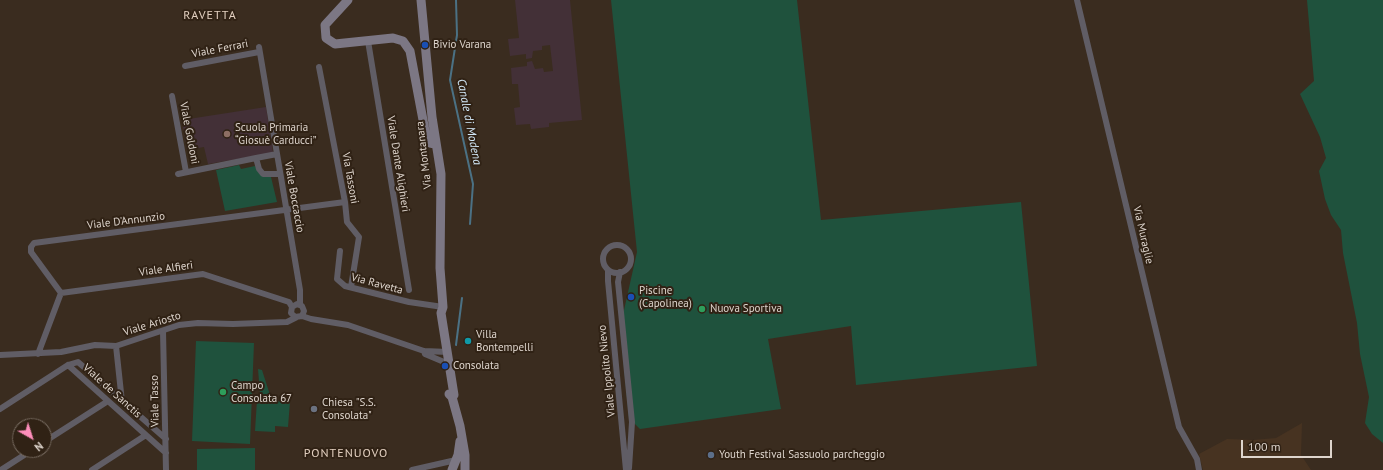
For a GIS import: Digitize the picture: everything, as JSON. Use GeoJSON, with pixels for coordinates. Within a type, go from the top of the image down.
{"type":"FeatureCollection","features":[{"type":"Feature","properties":{"kind":"main road"},"geometry":{"type":"LineString","coordinates":[[348,0],[325,25],[326,38],[335,44],[393,38],[403,41],[408,45],[426,136],[430,142],[435,144]]}},
{"type":"Feature","properties":{"kind":"main road","name":"Via Montanara"},"geometry":{"type":"LineString","coordinates":[[421,0],[435,144],[441,179],[440,268],[443,307],[437,313],[454,395],[452,397]]}},
{"type":"Feature","properties":{"kind":"main road","name":"Via Montanara"},"geometry":{"type":"LineString","coordinates":[[446,352],[444,362],[450,396],[452,397],[461,433],[465,455],[465,470]]}},
{"type":"Feature","properties":{"kind":"main road","name":"Via Montanara"},"geometry":{"type":"LineString","coordinates":[[452,470],[456,460],[461,433]]}},
{"type":"Feature","properties":{"kind":"street","name":"Via Muraglie"},"geometry":{"type":"LineString","coordinates":[[1077,0],[1178,427],[1197,459],[1199,470]]}},
{"type":"Feature","properties":{"kind":"street","name":"Viale Dante Alighieri"},"geometry":{"type":"LineString","coordinates":[[368,41],[409,290]]}},
{"type":"Feature","properties":{"kind":"street","name":"Viale Ferrari"},"geometry":{"type":"LineString","coordinates":[[185,66],[259,49]]}},
{"type":"Feature","properties":{"kind":"street","name":"Viale Boccaccio"},"geometry":{"type":"LineString","coordinates":[[259,49],[300,290],[300,304],[304,310],[299,316]]}},
{"type":"Feature","properties":{"kind":"street","name":"Via Tassoni"},"geometry":{"type":"LineString","coordinates":[[319,67],[345,202],[347,222],[359,237],[351,287]]}},
{"type":"Feature","properties":{"kind":"street","name":"Viale Goldoni"},"geometry":{"type":"LineString","coordinates":[[172,96],[186,172]]}},
{"type":"Feature","properties":{"kind":"street","name":"Viale Goldoni"},"geometry":{"type":"LineString","coordinates":[[178,174],[277,154]]}},
{"type":"Feature","properties":{"kind":"street"},"geometry":{"type":"LineString","coordinates":[[256,158],[259,169],[263,174],[280,174]]}},
{"type":"Feature","properties":{"kind":"street","name":"Viale D'Annunzio"},"geometry":{"type":"LineString","coordinates":[[61,294],[31,252],[31,247],[34,243],[345,202]]}},
{"type":"Feature","properties":{"kind":"street"},"geometry":{"type":"LineString","coordinates":[[619,246],[628,251],[630,259],[627,269],[620,272],[614,273],[608,270],[604,263],[604,254],[610,247],[619,246]]}},
{"type":"Feature","properties":{"kind":"street","name":"Via Ravetta"},"geometry":{"type":"LineString","coordinates":[[340,251],[337,279],[345,286],[410,302],[443,307]]}},
{"type":"Feature","properties":{"kind":"street","name":"Viale Ippolito Nievo"},"geometry":{"type":"LineString","coordinates":[[608,270],[627,470]]}},
{"type":"Feature","properties":{"kind":"street","name":"Viale Ippolito Nievo"},"geometry":{"type":"LineString","coordinates":[[620,272],[618,282],[632,422],[627,470]]}},
{"type":"Feature","properties":{"kind":"street","name":"Viale Alfieri"},"geometry":{"type":"LineString","coordinates":[[61,294],[204,274],[289,302],[292,307]]}},
{"type":"Feature","properties":{"kind":"street"},"geometry":{"type":"LineString","coordinates":[[38,354],[61,294]]}},
{"type":"Feature","properties":{"kind":"street"},"geometry":{"type":"LineString","coordinates":[[300,304],[292,307],[291,314],[348,325],[424,351],[446,352]]}},
{"type":"Feature","properties":{"kind":"street","name":"Viale Ariosto"},"geometry":{"type":"LineString","coordinates":[[0,355],[61,352],[95,345],[116,346],[179,325],[192,323],[233,324],[287,322],[299,316]]}},
{"type":"Feature","properties":{"kind":"street","name":"Viale Tasso"},"geometry":{"type":"LineString","coordinates":[[163,330],[166,470]]}},
{"type":"Feature","properties":{"kind":"street"},"geometry":{"type":"LineString","coordinates":[[116,346],[122,402]]}},
{"type":"Feature","properties":{"kind":"street"},"geometry":{"type":"LineString","coordinates":[[424,351],[425,354],[444,362]]}},
{"type":"Feature","properties":{"kind":"street","name":"Viale de Sanctis"},"geometry":{"type":"LineString","coordinates":[[68,365],[78,362],[166,439]]}},
{"type":"Feature","properties":{"kind":"street"},"geometry":{"type":"LineString","coordinates":[[0,409],[68,365]]}},
{"type":"Feature","properties":{"kind":"street","name":"Viale de Sanctis"},"geometry":{"type":"LineString","coordinates":[[68,365],[166,452]]}},
{"type":"Feature","properties":{"kind":"street"},"geometry":{"type":"LineString","coordinates":[[52,437],[108,401]]}},
{"type":"Feature","properties":{"kind":"street"},"geometry":{"type":"LineString","coordinates":[[92,470],[146,435]]}},
{"type":"Feature","properties":{"kind":"street"},"geometry":{"type":"LineString","coordinates":[[1,470],[20,458]]}},
{"type":"Feature","properties":{"kind":"street"},"geometry":{"type":"LineString","coordinates":[[412,470],[456,460]]}},
{"type":"Feature","properties":{"kind":"shaded area"},"geometry":{"type":"Polygon","coordinates":[[[515,0],[570,0],[582,120],[549,123],[549,127],[531,129],[530,124],[516,125],[514,108],[520,107],[518,84],[512,84],[511,68],[527,66],[527,62],[532,61],[535,69],[543,68],[544,72],[553,71],[550,45],[542,46],[542,50],[533,51],[532,58],[526,59],[526,54],[510,56],[508,39],[519,38],[515,0]]]}},
{"type":"Feature","properties":{"kind":"shaded area","name":"Scuola Primaria “Giosuè Carducci”"},"geometry":{"type":"Polygon","coordinates":[[[266,107],[273,153],[208,164],[204,147],[187,150],[182,120],[266,107]]]}},
{"type":"Feature","properties":{"kind":"shaded area"},"geometry":{"type":"Polygon","coordinates":[[[1302,423],[1301,455],[1311,470],[1203,470],[1199,454],[1227,439],[1253,440],[1276,438],[1302,423]]]}},
{"type":"Feature","properties":{"kind":"green space"},"geometry":{"type":"Polygon","coordinates":[[[611,0],[797,0],[821,220],[1021,202],[1037,366],[856,385],[851,326],[768,339],[781,409],[640,429],[629,418],[620,328],[637,252],[611,0]]]}},
{"type":"Feature","properties":{"kind":"green space"},"geometry":{"type":"Polygon","coordinates":[[[1307,0],[1383,0],[1383,443],[1372,434],[1365,423],[1369,397],[1360,354],[1357,323],[1343,253],[1341,230],[1331,215],[1325,199],[1319,171],[1326,158],[1320,137],[1300,94],[1314,81],[1307,0]]]}},
{"type":"Feature","properties":{"kind":"green space"},"geometry":{"type":"Polygon","coordinates":[[[239,165],[241,169],[255,166],[258,172],[266,177],[271,177],[277,202],[225,211],[216,170],[239,165]]]}},
{"type":"Feature","properties":{"kind":"green space","name":"Campo Consolata 67"},"geometry":{"type":"Polygon","coordinates":[[[196,341],[254,343],[250,444],[192,441],[196,341]]]}},
{"type":"Feature","properties":{"kind":"green space"},"geometry":{"type":"Polygon","coordinates":[[[258,369],[262,370],[270,395],[260,394],[258,369]]]}},
{"type":"Feature","properties":{"kind":"green space"},"geometry":{"type":"Polygon","coordinates":[[[257,400],[290,402],[288,427],[275,426],[275,432],[255,431],[257,400]]]}},
{"type":"Feature","properties":{"kind":"green space"},"geometry":{"type":"Polygon","coordinates":[[[255,448],[255,470],[197,470],[197,449],[255,448]]]}},
{"type":"Feature","properties":{"kind":"waterway","name":"Canale di Modena"},"geometry":{"type":"LineString","coordinates":[[456,0],[457,35],[450,80],[473,184],[470,224]]}},
{"type":"Feature","properties":{"kind":"waterway","name":"Canale di Modena"},"geometry":{"type":"LineString","coordinates":[[456,345],[462,298]]}},
{"type":"Feature","properties":{"kind":"place","name":"Bivio Varana"},"geometry":{"type":"Point","coordinates":[425,45]}},
{"type":"Feature","properties":{"kind":"place","name":"Scuola Primaria “Giosuè Carducci”"},"geometry":{"type":"Point","coordinates":[227,134]}},
{"type":"Feature","properties":{"kind":"place","name":"Piscine (Capolinea)"},"geometry":{"type":"Point","coordinates":[631,297]}},
{"type":"Feature","properties":{"kind":"place","name":"Nuova Sportiva"},"geometry":{"type":"Point","coordinates":[702,309]}},
{"type":"Feature","properties":{"kind":"place","name":"Villa Bontempelli"},"geometry":{"type":"Point","coordinates":[468,341]}},
{"type":"Feature","properties":{"kind":"place","name":"Consolata"},"geometry":{"type":"Point","coordinates":[445,366]}},
{"type":"Feature","properties":{"kind":"place","name":"Campo Consolata 67"},"geometry":{"type":"Point","coordinates":[223,392]}},
{"type":"Feature","properties":{"kind":"place","name":"Chiesa \"S.S. Consolata\""},"geometry":{"type":"Point","coordinates":[314,409]}},
{"type":"Feature","properties":{"kind":"place","name":"Youth Festival Sassuolo parcheggio"},"geometry":{"type":"Point","coordinates":[711,455]}},
{"type":"Feature","properties":{"kind":"district","name":"RAVETTA"},"geometry":{"type":"Point","coordinates":[210,16]}},
{"type":"Feature","properties":{"kind":"district","name":"PONTENUOVO"},"geometry":{"type":"Point","coordinates":[346,454]}}]}
